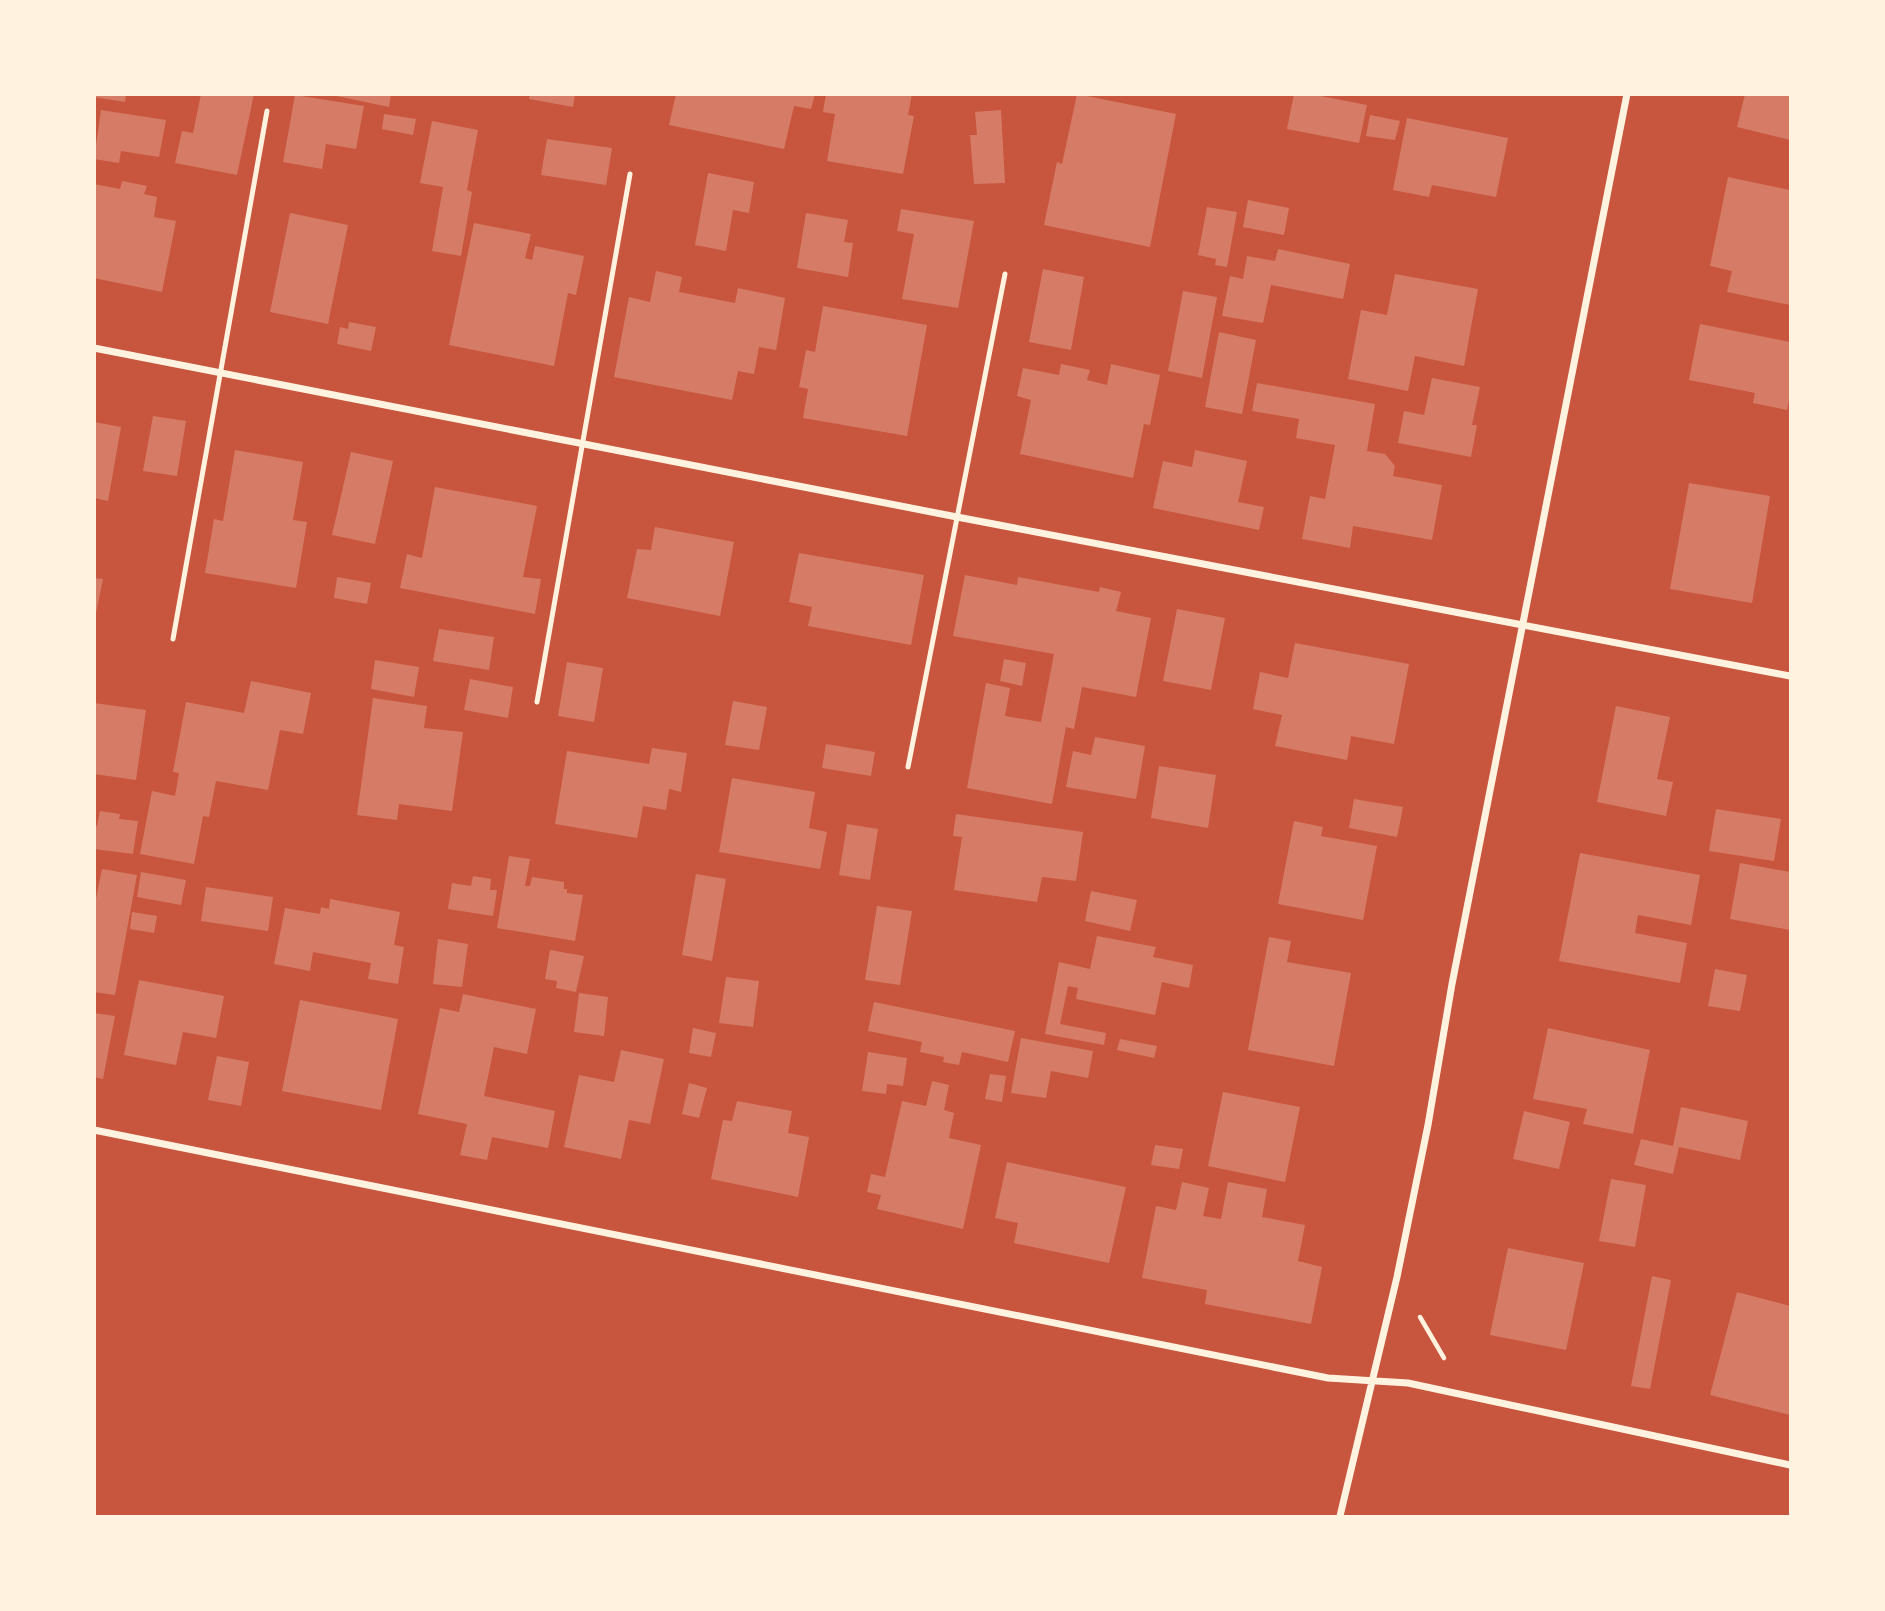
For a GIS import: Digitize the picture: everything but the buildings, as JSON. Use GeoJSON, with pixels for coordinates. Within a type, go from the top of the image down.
{"type":"FeatureCollection","features":[{"type":"Feature","properties":{"kind":"street"},"geometry":{"type":"LineString","coordinates":[[1340,1517],[1397,1276],[1428,1125],[1452,984],[1627,94]]}},
{"type":"Feature","properties":{"kind":"street"},"geometry":{"type":"LineString","coordinates":[[94,348],[1790,676]]}},
{"type":"Feature","properties":{"kind":"street"},"geometry":{"type":"LineString","coordinates":[[94,1130],[1314,1375],[1346,1381],[1408,1383],[1790,1465]]}},
{"type":"Feature","properties":{"kind":"lane"},"geometry":{"type":"LineString","coordinates":[[173,639],[267,111]]}},
{"type":"Feature","properties":{"kind":"lane"},"geometry":{"type":"LineString","coordinates":[[537,702],[630,174]]}},
{"type":"Feature","properties":{"kind":"lane"},"geometry":{"type":"LineString","coordinates":[[908,766],[1005,274]]}},
{"type":"Feature","properties":{"kind":"path"},"geometry":{"type":"LineString","coordinates":[[1397,1276],[1465,1395]]}}]}
